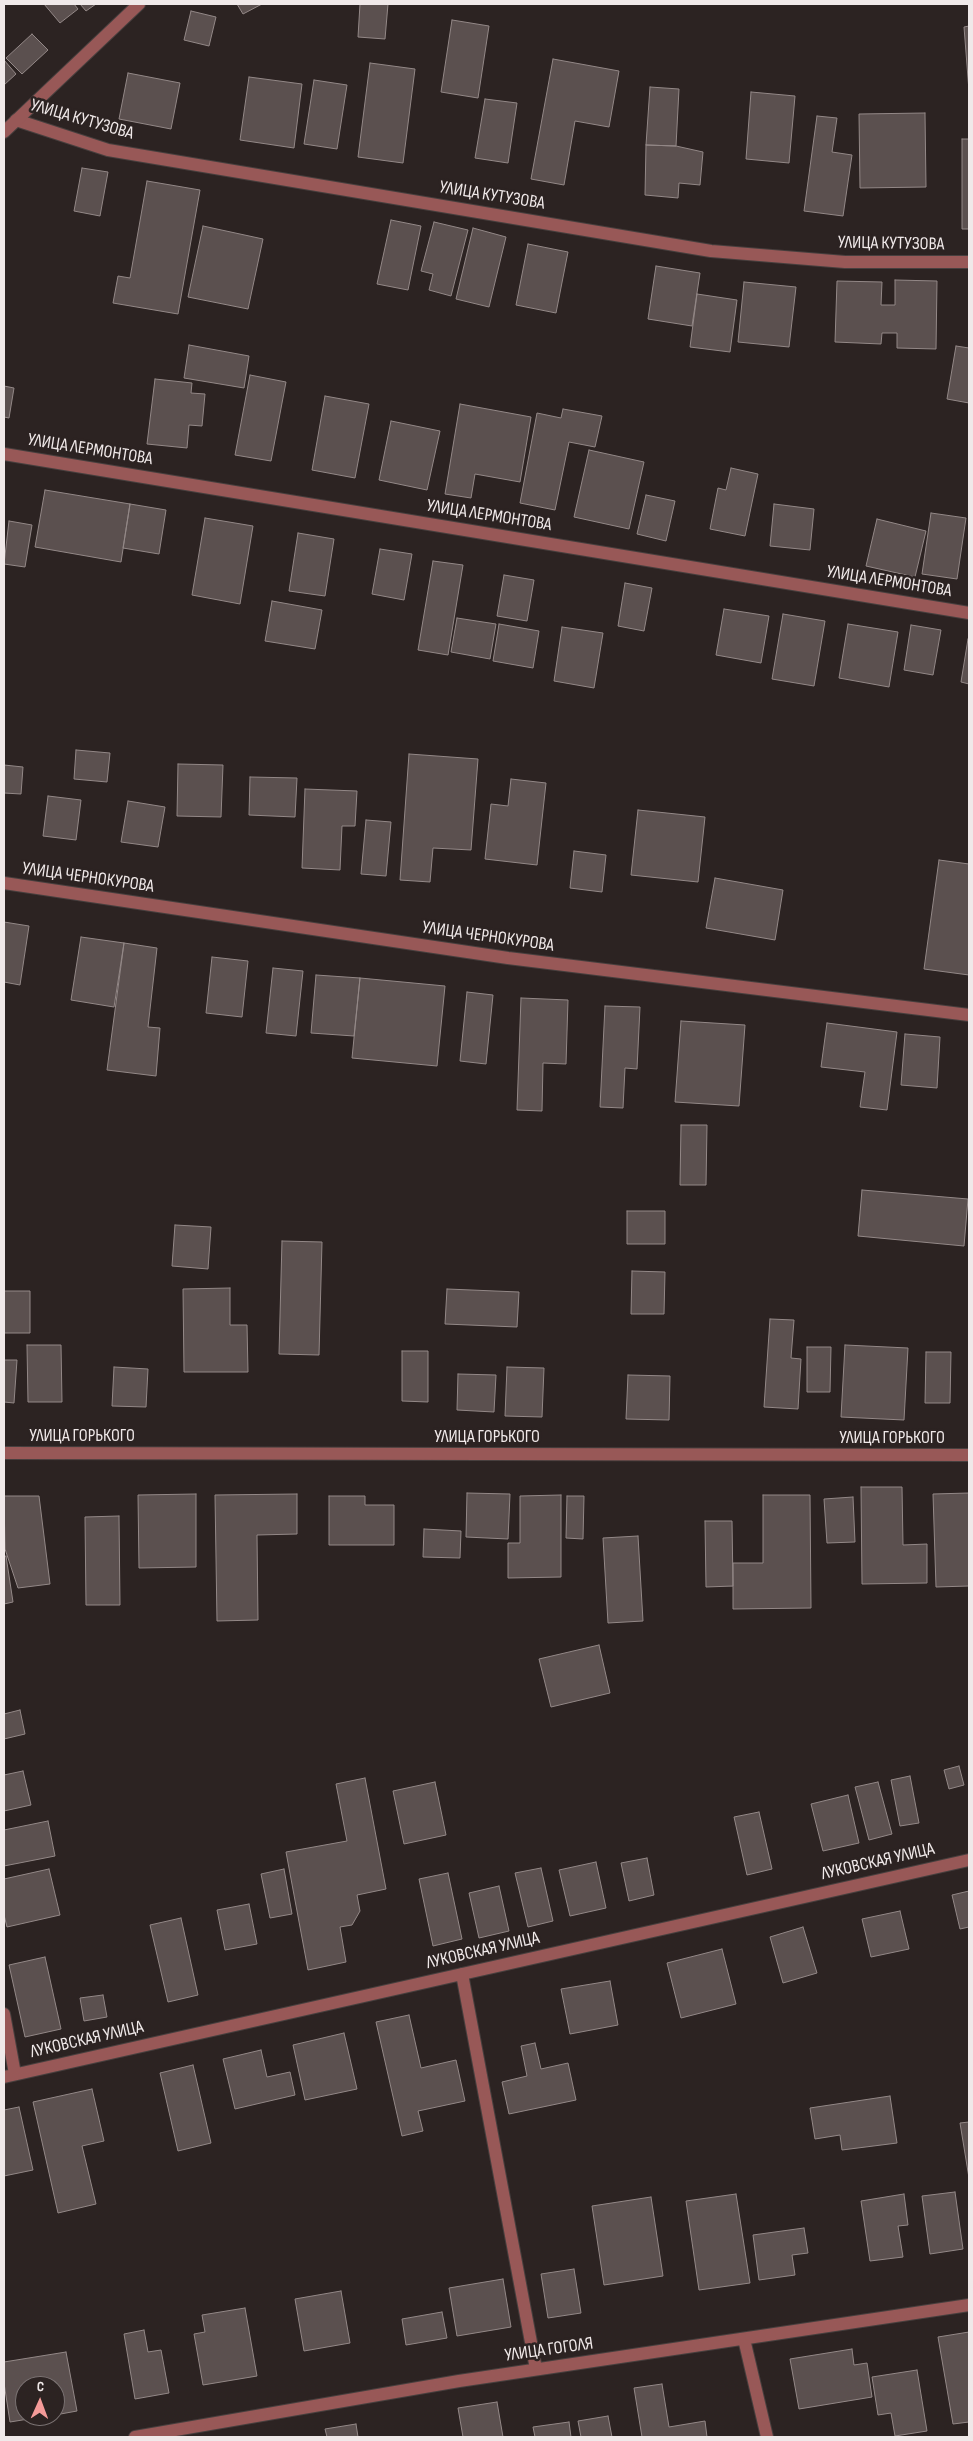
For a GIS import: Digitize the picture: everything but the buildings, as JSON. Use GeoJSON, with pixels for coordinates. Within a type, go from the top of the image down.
{"type":"FeatureCollection","features":[{"type":"Feature","properties":{"kind":"street"},"geometry":{"type":"LineString","coordinates":[[4,132],[139,4]]}},
{"type":"Feature","properties":{"kind":"street","name":"УЛИЦА КУТУЗОВА"},"geometry":{"type":"LineString","coordinates":[[16,120],[108,150],[711,251],[845,262],[969,262]]}},
{"type":"Feature","properties":{"kind":"street","name":"УЛИЦА ЛЕРМОНТОВА"},"geometry":{"type":"LineString","coordinates":[[4,454],[969,614]]}},
{"type":"Feature","properties":{"kind":"street","name":"УЛИЦА ЧЕРНОКУРОВА"},"geometry":{"type":"LineString","coordinates":[[4,883],[508,958],[969,1015]]}},
{"type":"Feature","properties":{"kind":"street","name":"УЛИЦА ГОРЬКОГО"},"geometry":{"type":"LineString","coordinates":[[4,1453],[969,1455]]}},
{"type":"Feature","properties":{"kind":"street","name":"ЛУКОВСКАЯ УЛИЦА"},"geometry":{"type":"LineString","coordinates":[[9,2075],[969,1860]]}},
{"type":"Feature","properties":{"kind":"street"},"geometry":{"type":"LineString","coordinates":[[462,1974],[536,2369]]}},
{"type":"Feature","properties":{"kind":"street"},"geometry":{"type":"LineString","coordinates":[[4,2014],[9,2075]]}},
{"type":"Feature","properties":{"kind":"street","name":"УЛИЦА ГОГОЛЯ"},"geometry":{"type":"LineString","coordinates":[[135,2437],[536,2369],[969,2305]]}},
{"type":"Feature","properties":{"kind":"street"},"geometry":{"type":"LineString","coordinates":[[744,2339],[767,2437]]}}]}
